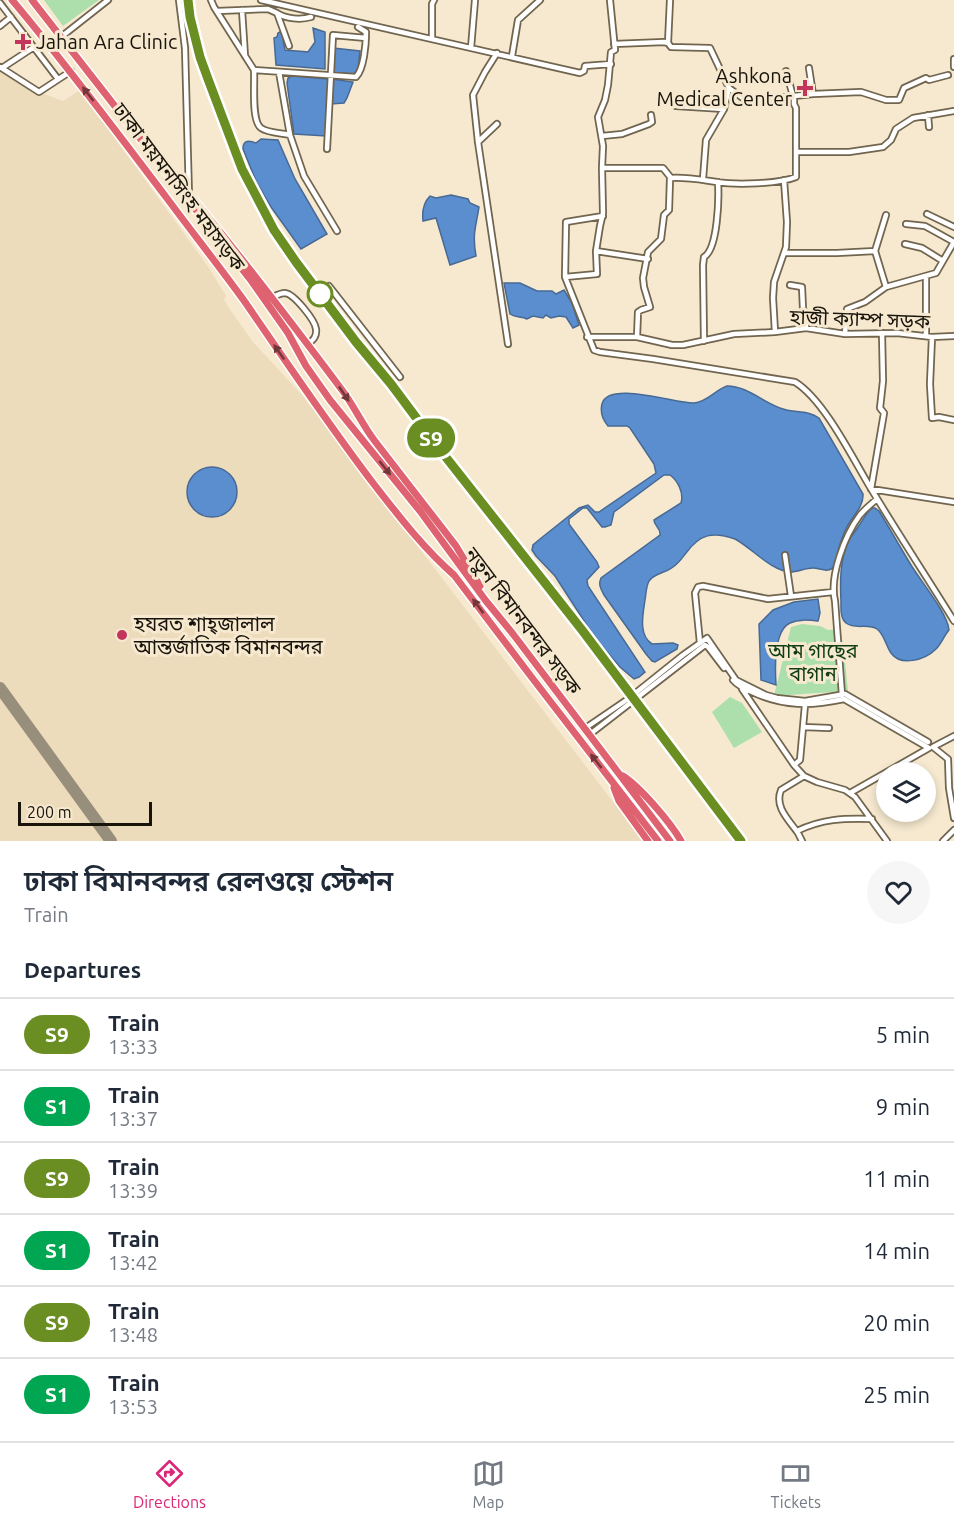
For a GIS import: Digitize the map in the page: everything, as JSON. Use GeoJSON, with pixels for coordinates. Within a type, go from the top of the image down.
{"type":"FeatureCollection","features":[{"type":"Feature","properties":{"kind":"highway","name":"ঢাকা ময়মনসিংহ মহাসড়ক"},"geometry":{"type":"LineString","coordinates":[[12,0],[71,71],[244,301],[350,453]]}},
{"type":"Feature","properties":{"kind":"highway","name":"ঢাকা ময়মনসিংহ মহাসড়ক"},"geometry":{"type":"LineString","coordinates":[[32,0],[250,279],[288,333],[306,366],[348,423]]}},
{"type":"Feature","properties":{"kind":"highway","name":"নতুন বিমানবন্দর সড়ক"},"geometry":{"type":"LineString","coordinates":[[176,185],[189,195],[308,345],[344,393],[364,426],[456,546],[480,587]]}},
{"type":"Feature","properties":{"kind":"highway","name":"নতুন বিমানবন্দর সড়ক"},"geometry":{"type":"LineString","coordinates":[[348,423],[447,548],[670,841]]}},
{"type":"Feature","properties":{"kind":"highway","name":"নতুন বিমানবন্দর সড়ক"},"geometry":{"type":"LineString","coordinates":[[350,453],[410,530],[454,575],[658,841]]}},
{"type":"Feature","properties":{"kind":"highway"},"geometry":{"type":"LineString","coordinates":[[618,773],[633,786],[681,841]]}},
{"type":"Feature","properties":{"kind":"highway"},"geometry":{"type":"LineString","coordinates":[[610,779],[619,801],[648,841]]}},
{"type":"Feature","properties":{"kind":"street"},"geometry":{"type":"LineString","coordinates":[[61,37],[108,0]]}},
{"type":"Feature","properties":{"kind":"street"},"geometry":{"type":"LineString","coordinates":[[179,0],[184,48],[189,195]]}},
{"type":"Feature","properties":{"kind":"street"},"geometry":{"type":"LineString","coordinates":[[211,0],[254,70],[255,118],[258,126],[264,130],[290,135]]}},
{"type":"Feature","properties":{"kind":"street"},"geometry":{"type":"LineString","coordinates":[[261,0],[580,73],[584,71],[585,66],[611,64]]}},
{"type":"Feature","properties":{"kind":"street"},"geometry":{"type":"LineString","coordinates":[[432,39],[434,0]]}},
{"type":"Feature","properties":{"kind":"street"},"geometry":{"type":"LineString","coordinates":[[471,48],[475,0]]}},
{"type":"Feature","properties":{"kind":"street"},"geometry":{"type":"LineString","coordinates":[[512,56],[518,20],[540,0]]}},
{"type":"Feature","properties":{"kind":"street"},"geometry":{"type":"LineString","coordinates":[[565,277],[597,274],[596,251],[603,216],[603,146],[598,117],[605,100],[611,52],[615,50],[610,0]]}},
{"type":"Feature","properties":{"kind":"street"},"geometry":{"type":"LineString","coordinates":[[668,43],[670,0]]}},
{"type":"Feature","properties":{"kind":"street"},"geometry":{"type":"LineString","coordinates":[[0,3],[58,79]]}},
{"type":"Feature","properties":{"kind":"street"},"geometry":{"type":"LineString","coordinates":[[217,11],[268,9],[280,16],[303,20],[311,17]]}},
{"type":"Feature","properties":{"kind":"street"},"geometry":{"type":"LineString","coordinates":[[242,10],[246,59]]}},
{"type":"Feature","properties":{"kind":"street"},"geometry":{"type":"LineString","coordinates":[[277,13],[289,46]]}},
{"type":"Feature","properties":{"kind":"street"},"geometry":{"type":"LineString","coordinates":[[0,26],[11,17]]}},
{"type":"Feature","properties":{"kind":"street"},"geometry":{"type":"LineString","coordinates":[[254,70],[356,77],[359,74],[366,38],[366,32],[358,27]]}},
{"type":"Feature","properties":{"kind":"street"},"geometry":{"type":"LineString","coordinates":[[327,149],[333,35],[366,38]]}},
{"type":"Feature","properties":{"kind":"street"},"geometry":{"type":"LineString","coordinates":[[615,44],[668,43],[672,47],[710,48],[729,88],[744,99],[753,101],[813,94],[861,92],[886,100],[899,100],[904,87],[926,78],[929,81],[948,75]]}},
{"type":"Feature","properties":{"kind":"street"},"geometry":{"type":"LineString","coordinates":[[34,48],[1,67],[39,92],[71,71]]}},
{"type":"Feature","properties":{"kind":"street"},"geometry":{"type":"LineString","coordinates":[[497,53],[473,95],[508,344]]}},
{"type":"Feature","properties":{"kind":"street"},"geometry":{"type":"LineString","coordinates":[[954,59],[954,67]]}},
{"type":"Feature","properties":{"kind":"street"},"geometry":{"type":"LineString","coordinates":[[809,68],[813,94]]}},
{"type":"Feature","properties":{"kind":"street"},"geometry":{"type":"LineString","coordinates":[[602,168],[663,168],[671,178],[718,182],[740,183],[796,177],[796,108],[786,71]]}},
{"type":"Feature","properties":{"kind":"street"},"geometry":{"type":"LineString","coordinates":[[279,72],[290,135],[304,176],[337,231]]}},
{"type":"Feature","properties":{"kind":"street"},"geometry":{"type":"LineString","coordinates":[[703,179],[706,140],[724,109],[729,88]]}},
{"type":"Feature","properties":{"kind":"street"},"geometry":{"type":"LineString","coordinates":[[676,106],[724,109]]}},
{"type":"Feature","properties":{"kind":"street"},"geometry":{"type":"LineString","coordinates":[[796,152],[849,153],[883,147],[904,122],[927,115],[954,111]]}},
{"type":"Feature","properties":{"kind":"street"},"geometry":{"type":"LineString","coordinates":[[602,135],[618,135],[649,124],[652,122],[651,115]]}},
{"type":"Feature","properties":{"kind":"street"},"geometry":{"type":"LineString","coordinates":[[927,115],[929,127]]}},
{"type":"Feature","properties":{"kind":"street"},"geometry":{"type":"LineString","coordinates":[[478,142],[497,124]]}},
{"type":"Feature","properties":{"kind":"street"},"geometry":{"type":"LineString","coordinates":[[637,337],[638,312],[650,307],[643,278],[649,251],[661,238],[664,215],[669,210],[671,178]]}},
{"type":"Feature","properties":{"kind":"street"},"geometry":{"type":"LineString","coordinates":[[775,332],[774,282],[786,248],[784,180]]}},
{"type":"Feature","properties":{"kind":"street"},"geometry":{"type":"LineString","coordinates":[[704,341],[703,265],[704,257],[711,250],[715,229],[719,200],[718,182]]}},
{"type":"Feature","properties":{"kind":"street"},"geometry":{"type":"LineString","coordinates":[[886,214],[876,251],[886,287]]}},
{"type":"Feature","properties":{"kind":"street"},"geometry":{"type":"LineString","coordinates":[[927,214],[954,227]]}},
{"type":"Feature","properties":{"kind":"street"},"geometry":{"type":"LineString","coordinates":[[603,216],[566,222],[565,277],[594,350],[795,382],[802,387],[813,397],[839,435],[954,621]]}},
{"type":"Feature","properties":{"kind":"street"},"geometry":{"type":"LineString","coordinates":[[845,334],[847,309],[865,302],[886,287],[936,273],[954,242],[925,226],[906,224]]}},
{"type":"Feature","properties":{"kind":"street"},"geometry":{"type":"LineString","coordinates":[[905,244],[922,248],[943,261]]}},
{"type":"Feature","properties":{"kind":"street"},"geometry":{"type":"LineString","coordinates":[[596,251],[648,259]]}},
{"type":"Feature","properties":{"kind":"street"},"geometry":{"type":"LineString","coordinates":[[784,254],[876,251]]}},
{"type":"Feature","properties":{"kind":"street"},"geometry":{"type":"LineString","coordinates":[[926,276],[926,336]]}},
{"type":"Feature","properties":{"kind":"street"},"geometry":{"type":"LineString","coordinates":[[790,285],[802,287],[806,328]]}},
{"type":"Feature","properties":{"kind":"street"},"geometry":{"type":"LineString","coordinates":[[329,286],[400,377]]}},
{"type":"Feature","properties":{"kind":"street"},"geometry":{"type":"LineString","coordinates":[[271,298],[281,293],[288,293],[314,322],[317,330],[315,338],[308,345]]}},
{"type":"Feature","properties":{"kind":"street","name":"হাজী ক্যাম্প সড়ক"},"geometry":{"type":"LineString","coordinates":[[587,337],[637,337],[672,345],[734,334],[806,328],[845,334],[897,333],[932,337],[954,336]]}},
{"type":"Feature","properties":{"kind":"street"},"geometry":{"type":"LineString","coordinates":[[871,489],[884,413],[880,408],[882,333]]}},
{"type":"Feature","properties":{"kind":"street"},"geometry":{"type":"LineString","coordinates":[[932,337],[930,384],[932,418],[954,420]]}},
{"type":"Feature","properties":{"kind":"street"},"geometry":{"type":"LineString","coordinates":[[871,489],[954,502]]}},
{"type":"Feature","properties":{"kind":"street"},"geometry":{"type":"LineString","coordinates":[[842,695],[835,601],[832,592],[845,541],[859,517],[877,499]]}},
{"type":"Feature","properties":{"kind":"street"},"geometry":{"type":"LineString","coordinates":[[785,555],[791,596]]}},
{"type":"Feature","properties":{"kind":"street"},"geometry":{"type":"LineString","coordinates":[[700,643],[695,593],[698,587],[703,586],[768,599],[832,592]]}},
{"type":"Feature","properties":{"kind":"street"},"geometry":{"type":"LineString","coordinates":[[586,732],[707,638],[736,680],[777,698],[805,701],[845,694],[954,762]]}},
{"type":"Feature","properties":{"kind":"street"},"geometry":{"type":"LineString","coordinates":[[586,732],[705,645],[735,683],[766,699],[805,705],[844,699],[929,746]]}},
{"type":"Feature","properties":{"kind":"street"},"geometry":{"type":"LineString","coordinates":[[741,686],[794,765],[804,776],[850,793],[887,841]]}},
{"type":"Feature","properties":{"kind":"street"},"geometry":{"type":"LineString","coordinates":[[794,765],[800,760],[805,705]]}},
{"type":"Feature","properties":{"kind":"street"},"geometry":{"type":"LineString","coordinates":[[803,727],[829,728]]}},
{"type":"Feature","properties":{"kind":"street"},"geometry":{"type":"LineString","coordinates":[[850,793],[929,746],[954,736]]}},
{"type":"Feature","properties":{"kind":"street"},"geometry":{"type":"LineString","coordinates":[[948,759],[949,788],[954,818]]}},
{"type":"Feature","properties":{"kind":"street"},"geometry":{"type":"LineString","coordinates":[[802,841],[779,806],[778,800],[781,790],[804,776]]}},
{"type":"Feature","properties":{"kind":"street"},"geometry":{"type":"LineString","coordinates":[[802,841],[797,831],[824,820],[872,819]]}},
{"type":"Feature","properties":{"kind":"street"},"geometry":{"type":"LineString","coordinates":[[943,841],[954,830]]}},
{"type":"Feature","properties":{"kind":"shaded area"},"geometry":{"type":"Polygon","coordinates":[[[0,67],[39,92],[63,101],[80,90],[209,268],[226,296],[224,299],[229,308],[253,342],[302,395],[643,841],[0,841],[0,67]]]}},
{"type":"Feature","properties":{"kind":"green space"},"geometry":{"type":"Polygon","coordinates":[[[44,0],[99,0],[63,26],[44,0]]]}},
{"type":"Feature","properties":{"kind":"green space","name":"আম গাছের বাগান"},"geometry":{"type":"Polygon","coordinates":[[[802,624],[820,626],[828,630],[837,629],[843,642],[848,691],[774,696],[791,627],[802,624]]]}},
{"type":"Feature","properties":{"kind":"green space"},"geometry":{"type":"Polygon","coordinates":[[[730,697],[742,703],[762,732],[734,748],[712,712],[730,697]]]}},
{"type":"Feature","properties":{"kind":"water"},"geometry":{"type":"Polygon","coordinates":[[[313,28],[325,32],[325,69],[276,65],[274,38],[278,33],[282,34],[285,50],[308,52],[315,42],[313,28]]]}},
{"type":"Feature","properties":{"kind":"water"},"geometry":{"type":"Polygon","coordinates":[[[333,48],[360,51],[358,70],[353,74],[333,73],[333,48]]]}},
{"type":"Feature","properties":{"kind":"water"},"geometry":{"type":"Polygon","coordinates":[[[292,76],[328,79],[326,136],[294,134],[287,83],[288,78],[292,76]]]}},
{"type":"Feature","properties":{"kind":"water"},"geometry":{"type":"Polygon","coordinates":[[[332,79],[353,82],[344,103],[331,104],[332,79]]]}},
{"type":"Feature","properties":{"kind":"water"},"geometry":{"type":"Polygon","coordinates":[[[261,139],[278,140],[295,179],[327,234],[301,249],[271,207],[256,181],[243,149],[245,142],[256,143],[261,139]]]}},
{"type":"Feature","properties":{"kind":"water"},"geometry":{"type":"Polygon","coordinates":[[[451,195],[468,199],[470,203],[479,207],[474,236],[476,256],[450,265],[436,218],[423,221],[423,214],[424,205],[430,196],[436,198],[451,195]]]}},
{"type":"Feature","properties":{"kind":"water"},"geometry":{"type":"Polygon","coordinates":[[[504,283],[520,283],[537,291],[552,291],[556,294],[564,290],[572,303],[579,325],[573,328],[566,317],[551,318],[546,315],[543,318],[533,316],[527,319],[510,314],[504,283]]]}},
{"type":"Feature","properties":{"kind":"water"},"geometry":{"type":"Polygon","coordinates":[[[727,386],[742,389],[783,409],[819,418],[863,494],[863,499],[847,526],[836,563],[830,570],[813,568],[793,572],[783,571],[735,539],[720,535],[708,536],[696,542],[675,565],[651,578],[648,583],[643,618],[645,635],[652,644],[673,643],[678,645],[677,649],[655,662],[646,654],[604,595],[600,583],[601,578],[660,535],[654,520],[681,503],[680,487],[670,475],[664,475],[614,512],[611,525],[605,527],[602,527],[587,508],[583,508],[569,519],[569,524],[599,567],[587,580],[588,586],[645,672],[634,679],[602,646],[555,576],[536,556],[532,550],[533,545],[579,508],[588,505],[595,512],[599,512],[656,473],[654,464],[630,428],[606,424],[601,410],[607,397],[629,393],[694,403],[727,386]]]}},
{"type":"Feature","properties":{"kind":"water"},"geometry":{"type":"Polygon","coordinates":[[[207,467],[217,467],[230,474],[237,487],[237,497],[230,510],[217,517],[207,517],[198,513],[191,506],[187,497],[187,487],[191,478],[198,471],[207,467]]]}},
{"type":"Feature","properties":{"kind":"water"},"geometry":{"type":"Polygon","coordinates":[[[872,508],[879,511],[939,606],[947,623],[949,630],[938,647],[920,659],[907,661],[895,657],[877,629],[850,625],[844,621],[842,616],[841,579],[845,549],[850,538],[872,508]]]}},
{"type":"Feature","properties":{"kind":"water"},"geometry":{"type":"Polygon","coordinates":[[[818,599],[820,613],[818,621],[804,620],[790,623],[780,634],[776,651],[776,685],[761,680],[759,624],[773,610],[794,602],[818,599]]]}},
{"type":"Feature","properties":{"kind":"taxiway"},"geometry":{"type":"LineString","coordinates":[[0,688],[111,841]]}},
{"type":"Feature","properties":{"kind":"tram line"},"geometry":{"type":"LineString","coordinates":[[355,344],[735,841]]}},
{"type":"Feature","properties":{"kind":"railway"},"geometry":{"type":"LineString","coordinates":[[188,0],[200,57],[242,169],[274,230],[356,342],[582,630],[741,841]]}},
{"type":"Feature","properties":{"kind":"train","name":"S9"},"geometry":{"type":"LineString","coordinates":[[188,0],[200,57],[208,79],[242,169],[274,230],[356,342],[582,630],[741,841]]}},
{"type":"Feature","properties":{"kind":"place","name":"Jahan Ara Clinic"},"geometry":{"type":"Point","coordinates":[23,42]}},
{"type":"Feature","properties":{"kind":"place","name":"Ashkona Medical Center"},"geometry":{"type":"Point","coordinates":[805,88]}},
{"type":"Feature","properties":{"kind":"place","name":"হযরত শাহ্‌জালাল আন্তর্জাতিক বিমানবন্দর"},"geometry":{"type":"Point","coordinates":[122,635]}}]}
